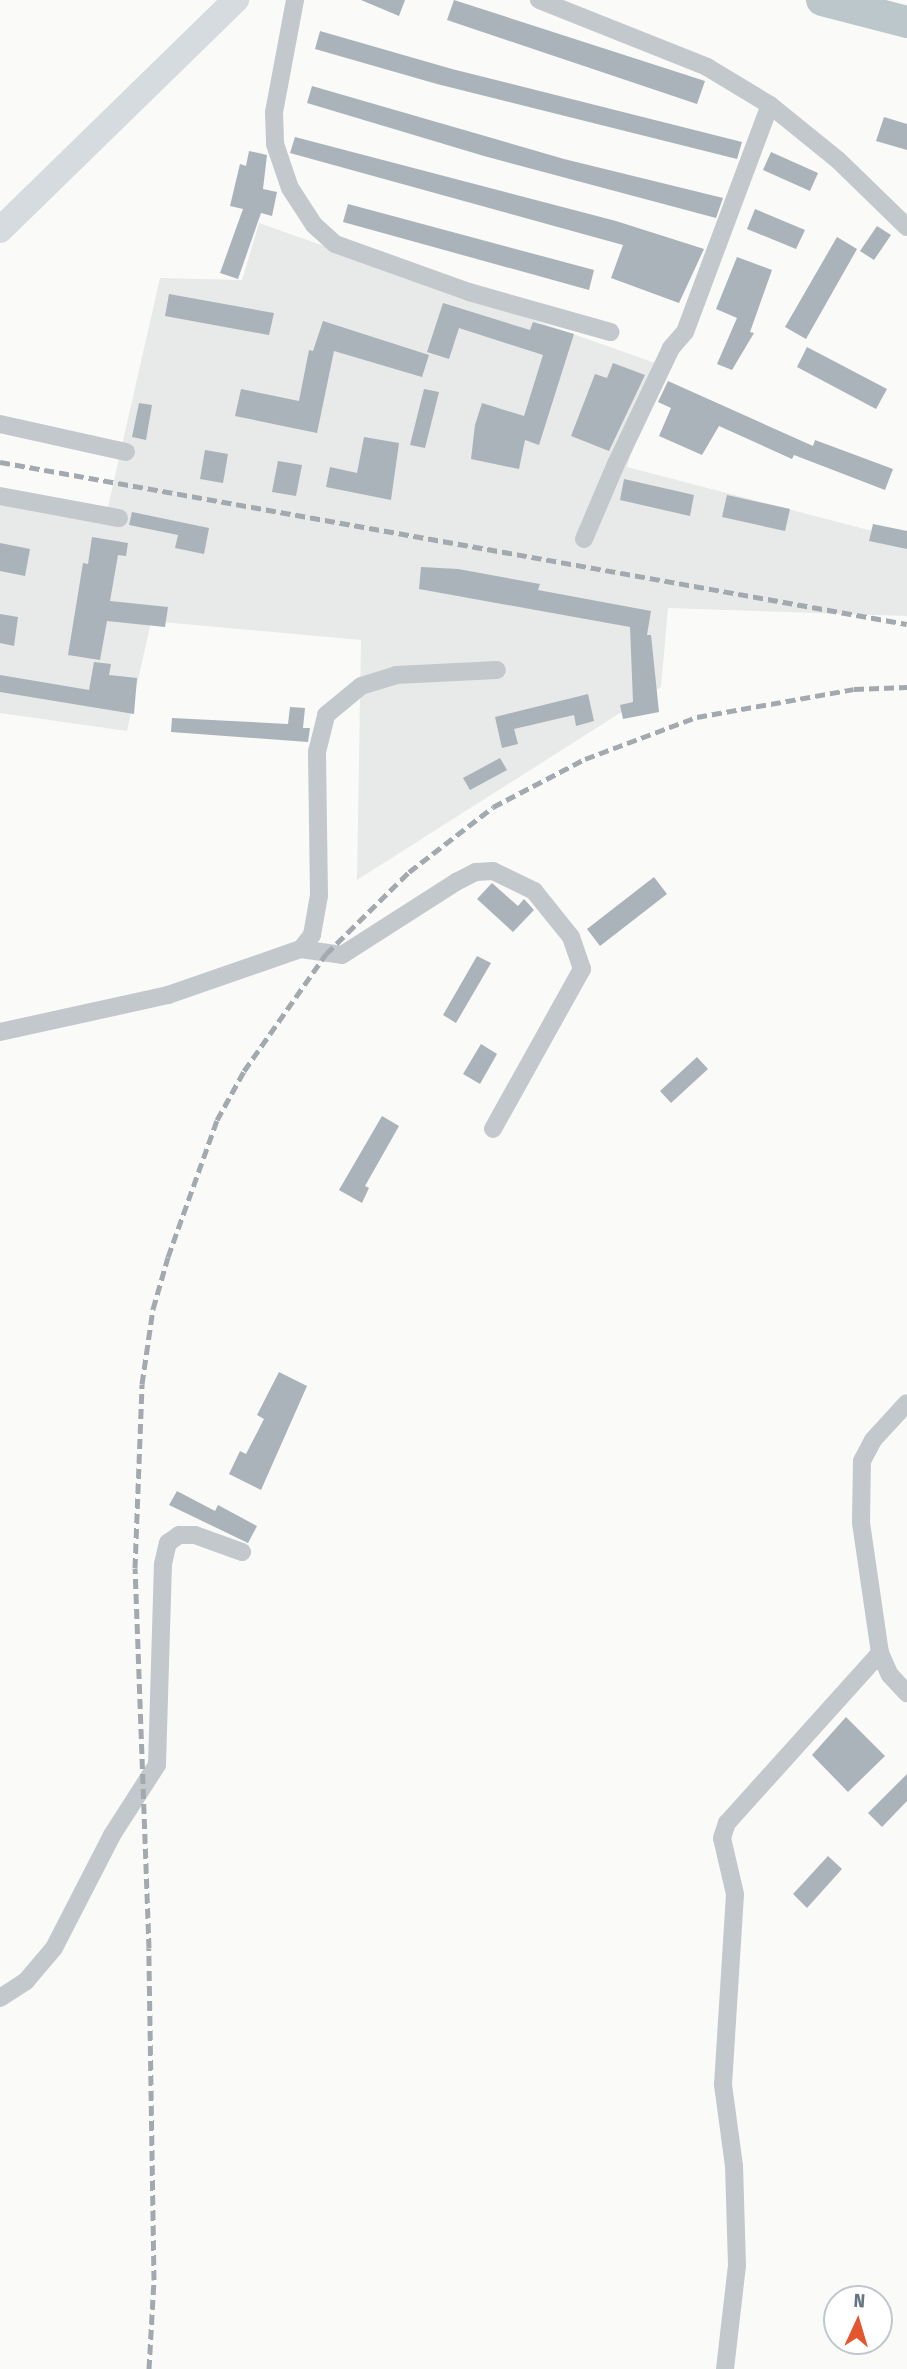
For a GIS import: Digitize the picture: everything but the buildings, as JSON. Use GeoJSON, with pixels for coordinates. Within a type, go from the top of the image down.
{"type":"FeatureCollection","features":[{"type":"Feature","properties":{"kind":"street"},"geometry":{"type":"LineString","coordinates":[[0,230],[236,0]]}},
{"type":"Feature","properties":{"kind":"street"},"geometry":{"type":"LineString","coordinates":[[295,0],[274,112],[275,144],[289,188],[314,225],[335,244],[444,284],[610,332]]}},
{"type":"Feature","properties":{"kind":"street"},"geometry":{"type":"LineString","coordinates":[[539,0],[707,67],[770,105],[838,160],[907,227]]}},
{"type":"Feature","properties":{"kind":"street"},"geometry":{"type":"LineString","coordinates":[[584,539],[671,348],[685,332],[770,105]]}},
{"type":"Feature","properties":{"kind":"street"},"geometry":{"type":"LineString","coordinates":[[0,424],[126,452]]}},
{"type":"Feature","properties":{"kind":"street"},"geometry":{"type":"LineString","coordinates":[[0,496],[119,518]]}},
{"type":"Feature","properties":{"kind":"street"},"geometry":{"type":"LineString","coordinates":[[301,949],[312,935],[319,896],[317,752],[326,715],[361,686],[396,676],[497,670]]}},
{"type":"Feature","properties":{"kind":"street"},"geometry":{"type":"LineString","coordinates":[[0,1032],[168,995],[301,949],[342,955],[476,872],[493,871],[534,891],[571,937],[582,969],[493,1129]]}},
{"type":"Feature","properties":{"kind":"street"},"geometry":{"type":"LineString","coordinates":[[907,1403],[873,1440],[862,1461],[861,1522],[880,1653],[890,1675],[907,1693]]}},
{"type":"Feature","properties":{"kind":"street"},"geometry":{"type":"LineString","coordinates":[[0,1998],[26,1981],[54,1948],[112,1835],[157,1765],[163,1564],[168,1543],[179,1535],[195,1535],[242,1552]]}},
{"type":"Feature","properties":{"kind":"street"},"geometry":{"type":"LineString","coordinates":[[724,2369],[737,2266],[734,2166],[723,2085],[735,1894],[722,1838],[727,1823],[880,1653]]}},
{"type":"Feature","properties":{"kind":"shaded area"},"geometry":{"type":"Polygon","coordinates":[[[259,223],[655,363],[627,467],[907,540],[907,616],[668,608],[661,687],[357,880],[361,640],[151,621],[127,731],[0,713],[0,505],[105,520],[160,278],[242,280],[259,223]]]}},
{"type":"Feature","properties":{"kind":"waterway"},"geometry":{"type":"LineString","coordinates":[[822,0],[907,22]]}},
{"type":"Feature","properties":{"kind":"railway"},"geometry":{"type":"LineString","coordinates":[[0,462],[907,624]]}},
{"type":"Feature","properties":{"kind":"railway"},"geometry":{"type":"LineString","coordinates":[[149,2369],[154,2280],[149,1948],[135,1568],[142,1384],[153,1309],[168,1257],[217,1120],[244,1071],[326,954],[409,872],[493,807],[585,759],[697,717],[854,689],[907,687]]}}]}
